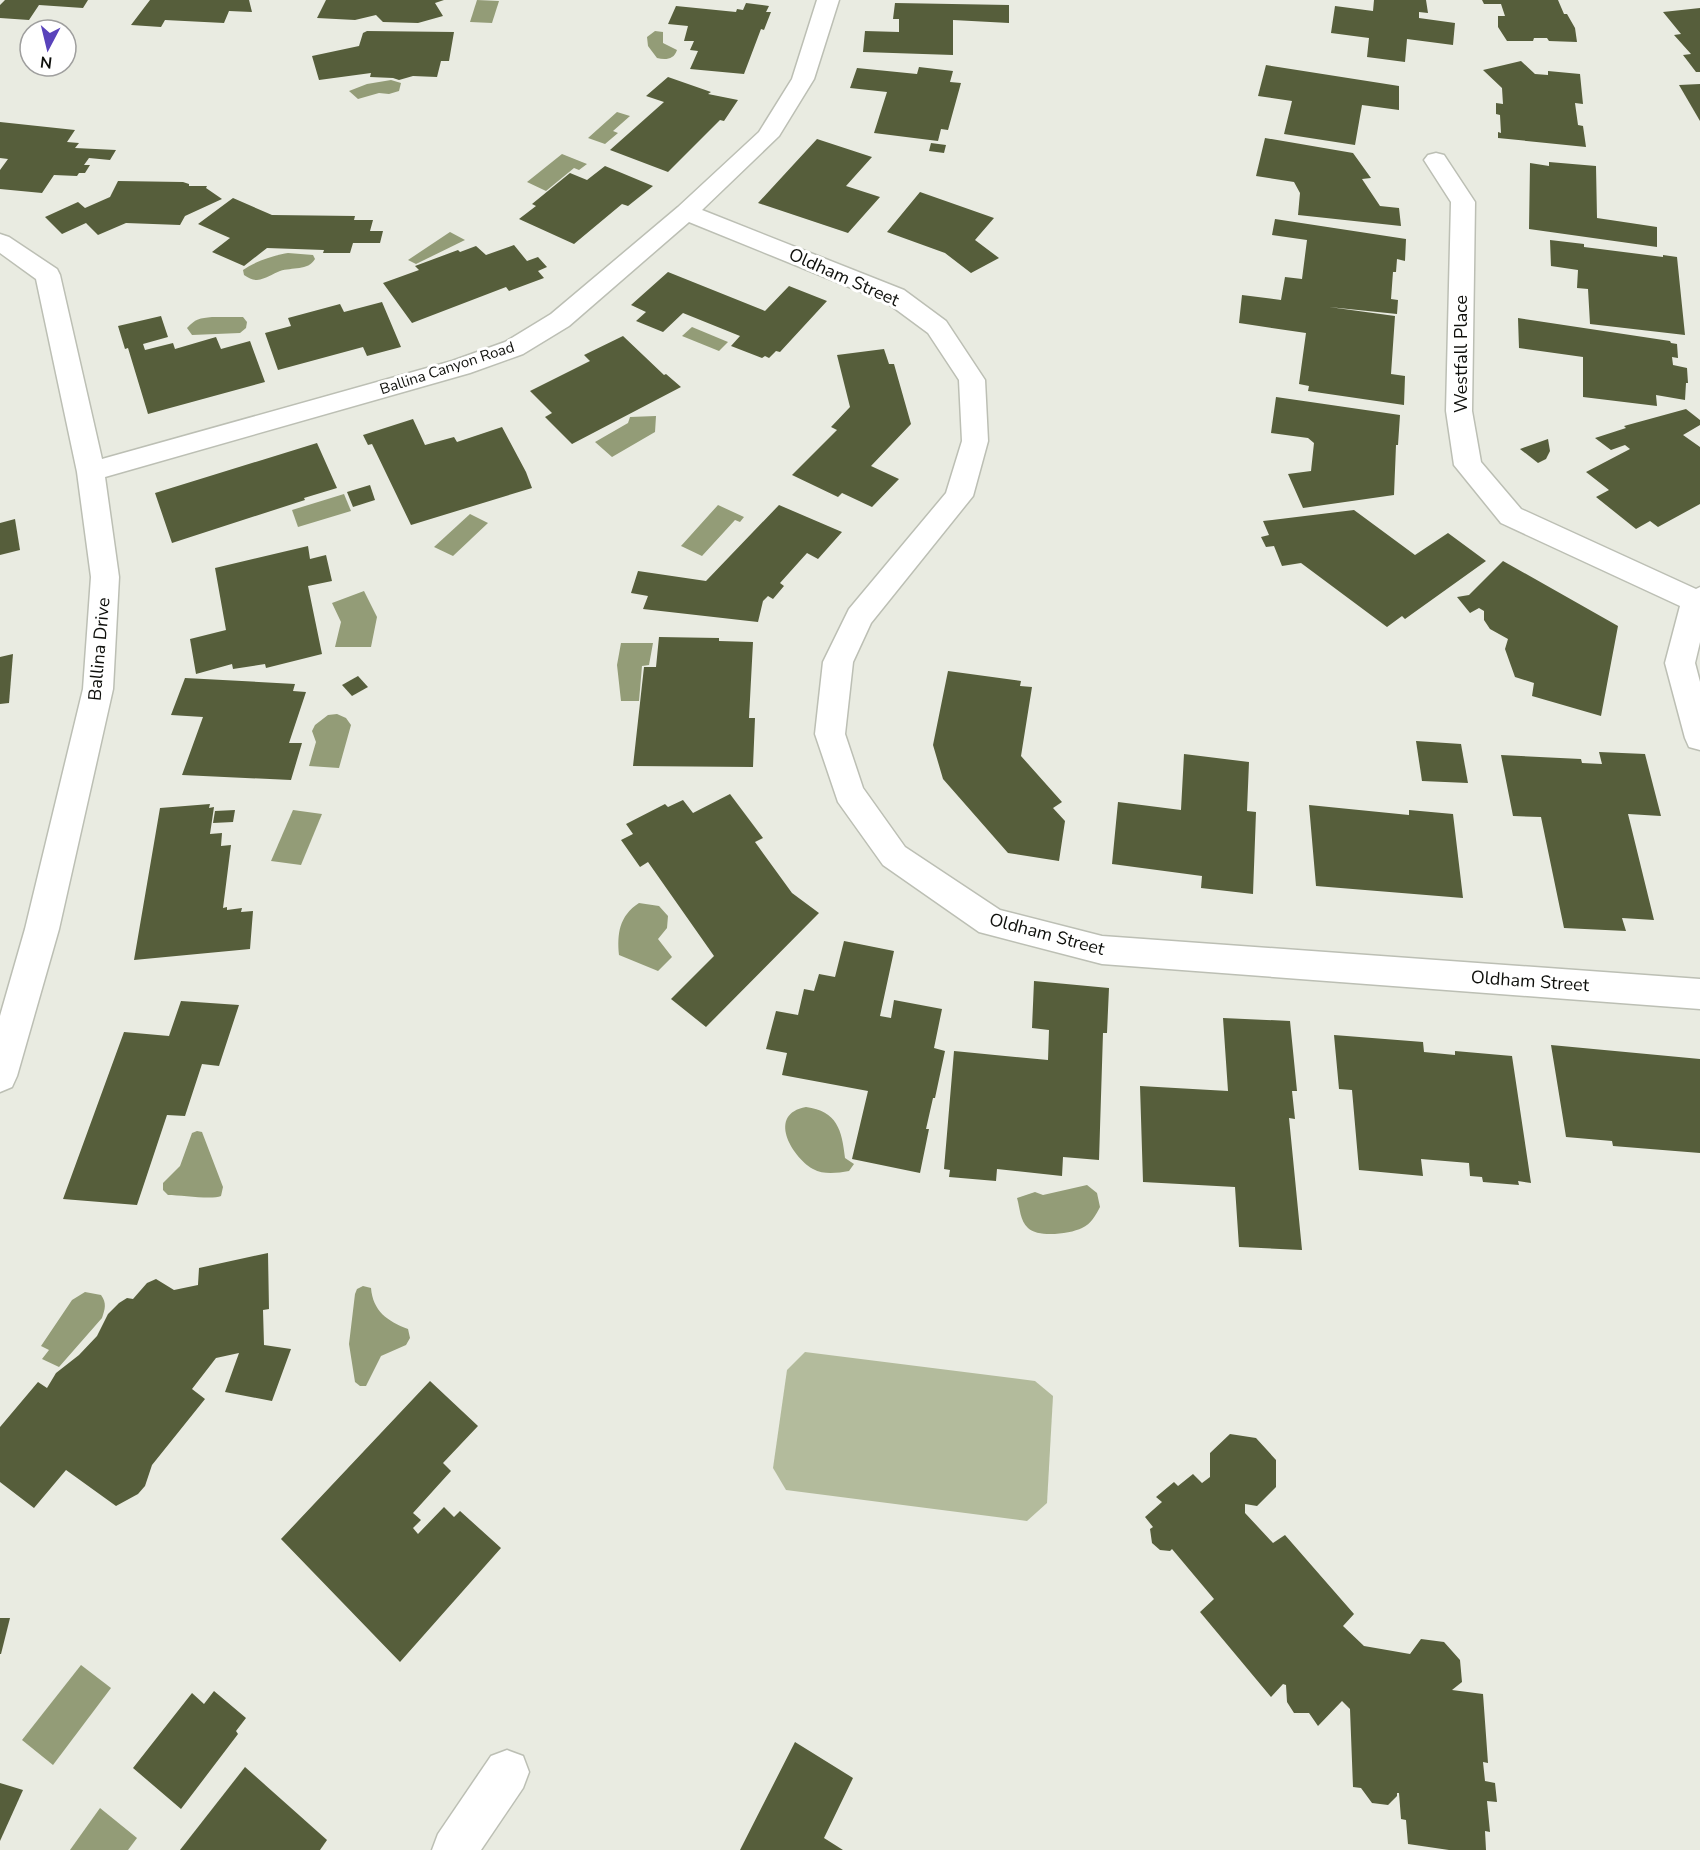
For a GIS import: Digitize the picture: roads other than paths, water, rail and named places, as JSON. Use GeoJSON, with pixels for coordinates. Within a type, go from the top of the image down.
{"type":"FeatureCollection","features":[{"type":"Feature","properties":{"kind":"street","name":"Ballina Canyon Road"},"geometry":{"type":"LineString","coordinates":[[91,472],[461,367],[514,348],[560,320],[686,212],[768,136],[803,80],[828,0]]}},
{"type":"Feature","properties":{"kind":"street","name":"Westfall Place"},"geometry":{"type":"LineString","coordinates":[[1436,160],[1463,202],[1459,411],[1468,465],[1511,516],[1698,600]]}},
{"type":"Feature","properties":{"kind":"street","name":"Oldham Street"},"geometry":{"type":"LineString","coordinates":[[686,212],[895,296],[937,327],[972,380],[975,441],[959,496],[859,617],[838,662],[830,734],[849,793],[894,855],[991,922],[1102,950],[1700,994]]}},
{"type":"Feature","properties":{"kind":"street","name":"Ballina Drive"},"geometry":{"type":"LineString","coordinates":[[0,242],[48,275],[91,472],[105,577],[98,689],[42,929],[0,1076]]}},
{"type":"Feature","properties":{"kind":"street"},"geometry":{"type":"LineString","coordinates":[[1698,600],[1680,663],[1700,738]]}},
{"type":"Feature","properties":{"kind":"street"},"geometry":{"type":"LineString","coordinates":[[454,1850],[507,1772]]}}]}
